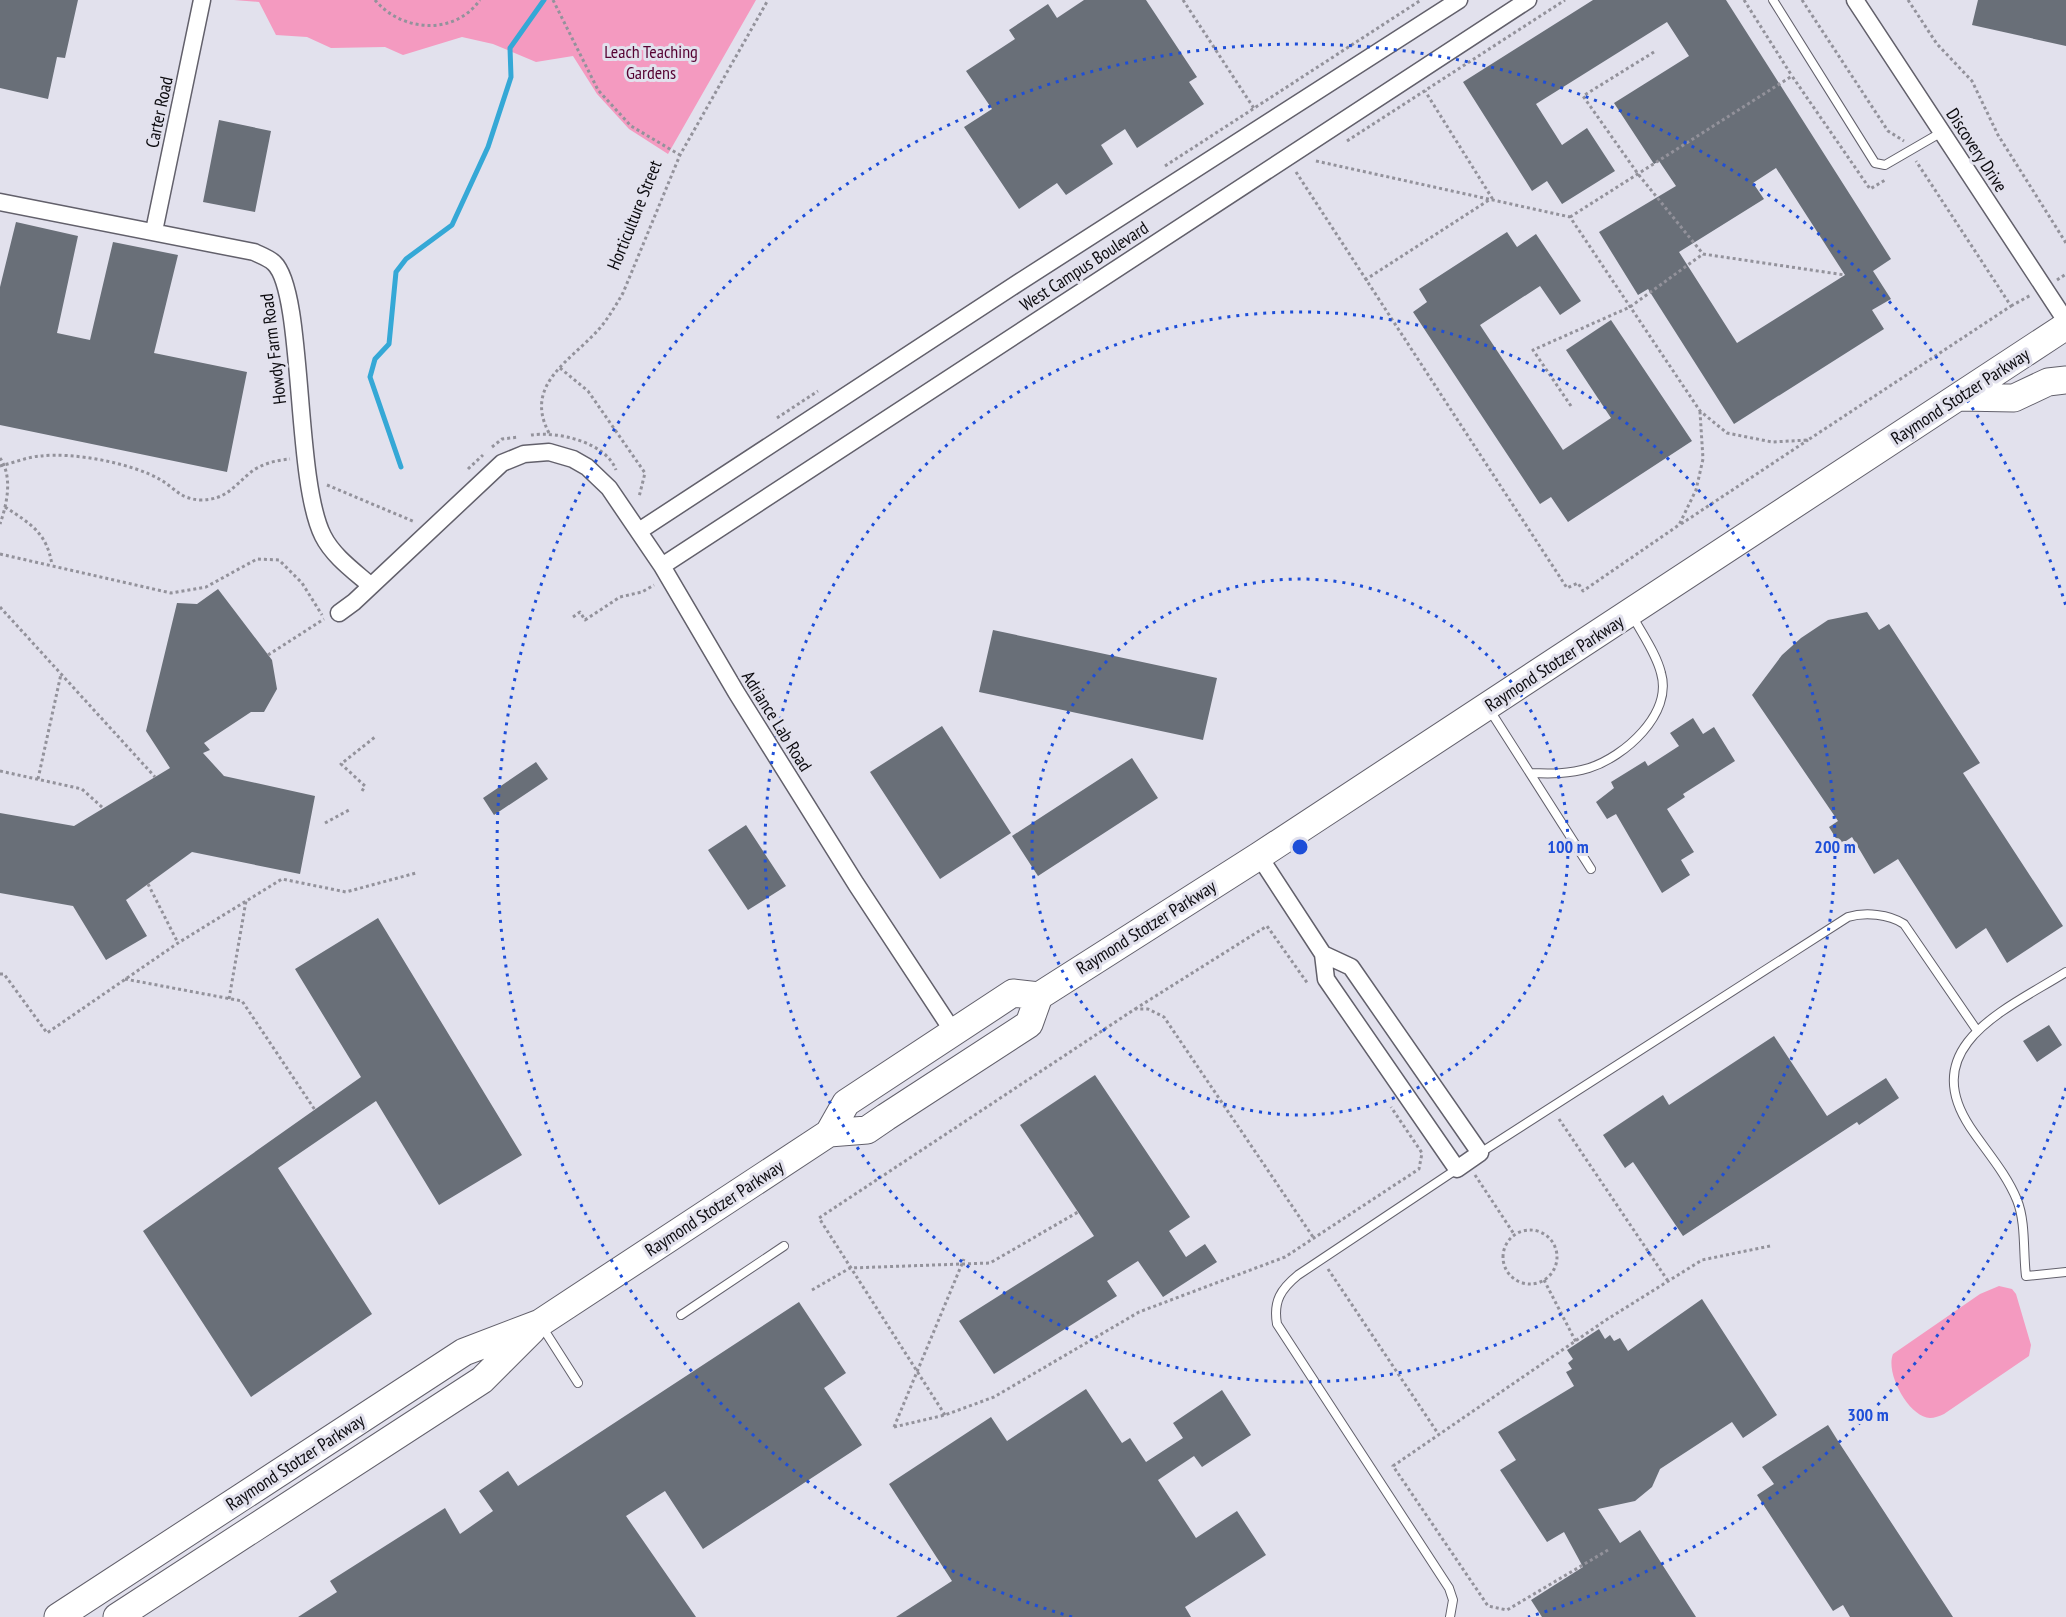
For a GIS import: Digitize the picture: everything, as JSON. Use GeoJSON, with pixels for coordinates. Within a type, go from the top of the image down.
{"type":"FeatureCollection","features":[{"type":"Feature","properties":{"kind":"main road","name":"Raymond Stotzer Parkway"},"geometry":{"type":"LineString","coordinates":[[829,1133],[867,1130],[1029,1024],[1039,996],[1259,856],[2066,326]]}},
{"type":"Feature","properties":{"kind":"main road"},"geometry":{"type":"LineString","coordinates":[[1959,397],[2014,398],[2048,382],[2066,380]]}},
{"type":"Feature","properties":{"kind":"main road","name":"Raymond Stotzer Parkway"},"geometry":{"type":"LineString","coordinates":[[117,1617],[482,1380],[540,1323],[829,1133],[846,1102],[1013,993],[1039,996]]}},
{"type":"Feature","properties":{"kind":"main road"},"geometry":{"type":"LineString","coordinates":[[886,1117],[901,1087],[949,1055],[954,1044],[954,1033]]}},
{"type":"Feature","properties":{"kind":"main road","name":"Raymond Stotzer Parkway"},"geometry":{"type":"LineString","coordinates":[[58,1617],[464,1353],[540,1323]]}},
{"type":"Feature","properties":{"kind":"main road"},"geometry":{"type":"LineString","coordinates":[[357,1422],[375,1449]]}},
{"type":"Feature","properties":{"kind":"street","name":"Carter Road"},"geometry":{"type":"LineString","coordinates":[[154,231],[202,0]]}},
{"type":"Feature","properties":{"kind":"street","name":"West Campus Boulevard"},"geometry":{"type":"LineString","coordinates":[[639,531],[1459,0]]}},
{"type":"Feature","properties":{"kind":"street","name":"West Campus Boulevard"},"geometry":{"type":"LineString","coordinates":[[662,566],[1528,0]]}},
{"type":"Feature","properties":{"kind":"street","name":"Discovery Drive"},"geometry":{"type":"LineString","coordinates":[[1856,0],[2066,321]]}},
{"type":"Feature","properties":{"kind":"street","name":"Howdy Farm Road"},"geometry":{"type":"LineString","coordinates":[[0,202],[254,252],[275,263],[285,281],[290,310],[305,460],[313,509],[323,537],[342,561],[370,585]]}},
{"type":"Feature","properties":{"kind":"street","name":"Adriance Lab Road"},"geometry":{"type":"LineString","coordinates":[[550,445],[599,476],[639,531],[856,884],[954,1033]]}},
{"type":"Feature","properties":{"kind":"street"},"geometry":{"type":"LineString","coordinates":[[332,616],[370,585],[502,463],[550,445]]}},
{"type":"Feature","properties":{"kind":"street"},"geometry":{"type":"LineString","coordinates":[[1259,856],[1323,954],[1326,979],[1468,1161]]}},
{"type":"Feature","properties":{"kind":"street"},"geometry":{"type":"LineString","coordinates":[[1323,954],[1351,967],[1468,1161]]}},
{"type":"Feature","properties":{"kind":"lane"},"geometry":{"type":"LineString","coordinates":[[1773,0],[1875,163],[1885,165],[1942,132]]}},
{"type":"Feature","properties":{"kind":"lane"},"geometry":{"type":"LineString","coordinates":[[1530,772],[1564,774],[1592,767],[1630,744],[1656,716],[1662,675],[1630,612]]}},
{"type":"Feature","properties":{"kind":"lane"},"geometry":{"type":"LineString","coordinates":[[1488,706],[1592,869]]}},
{"type":"Feature","properties":{"kind":"lane"},"geometry":{"type":"LineString","coordinates":[[1450,1617],[1453,1600],[1449,1588],[1277,1324],[1276,1305],[1279,1295],[1298,1275],[1468,1161],[1848,917],[1856,915],[1889,918],[1904,924],[1976,1029]]}},
{"type":"Feature","properties":{"kind":"lane"},"geometry":{"type":"LineString","coordinates":[[2066,972],[1976,1029],[1965,1043],[1955,1068],[1956,1100],[2017,1200],[2026,1276],[2066,1272]]}},
{"type":"Feature","properties":{"kind":"lane"},"geometry":{"type":"LineString","coordinates":[[681,1316],[784,1246]]}},
{"type":"Feature","properties":{"kind":"lane"},"geometry":{"type":"LineString","coordinates":[[540,1323],[578,1383]]}},
{"type":"Feature","properties":{"kind":"path"},"geometry":{"type":"LineString","coordinates":[[375,0],[393,16],[423,26],[453,21],[465,15],[480,0]]}},
{"type":"Feature","properties":{"kind":"path"},"geometry":{"type":"LineString","coordinates":[[553,0],[598,90],[631,126],[680,155]]}},
{"type":"Feature","properties":{"kind":"path","name":"Horticulture Street"},"geometry":{"type":"LineString","coordinates":[[550,445],[542,422],[540,401],[550,380],[599,328],[623,293],[680,155],[768,0]]}},
{"type":"Feature","properties":{"kind":"path"},"geometry":{"type":"LineString","coordinates":[[1183,0],[1259,116]]}},
{"type":"Feature","properties":{"kind":"path"},"geometry":{"type":"LineString","coordinates":[[1156,172],[1420,0]]}},
{"type":"Feature","properties":{"kind":"path"},"geometry":{"type":"LineString","coordinates":[[1346,142],[1565,0]]}},
{"type":"Feature","properties":{"kind":"path"},"geometry":{"type":"LineString","coordinates":[[1744,0],[1792,76],[1869,189],[1888,178]]}},
{"type":"Feature","properties":{"kind":"path"},"geometry":{"type":"LineString","coordinates":[[1291,165],[1567,588],[1578,582],[1583,591],[2010,306],[1903,140],[1888,131],[1802,0]]}},
{"type":"Feature","properties":{"kind":"path"},"geometry":{"type":"LineString","coordinates":[[1908,0],[1937,44],[1972,81],[1998,135],[2066,243]]}},
{"type":"Feature","properties":{"kind":"path"},"geometry":{"type":"LineString","coordinates":[[1654,52],[1583,96],[1638,174],[1703,254],[1845,274]]}},
{"type":"Feature","properties":{"kind":"path"},"geometry":{"type":"LineString","coordinates":[[1570,217],[1792,76]]}},
{"type":"Feature","properties":{"kind":"path"},"geometry":{"type":"LineString","coordinates":[[1425,91],[1492,198]]}},
{"type":"Feature","properties":{"kind":"path"},"geometry":{"type":"LineString","coordinates":[[1308,166],[1326,154]]}},
{"type":"Feature","properties":{"kind":"path"},"geometry":{"type":"LineString","coordinates":[[1316,161],[1570,217],[1700,411],[1727,433],[1773,442],[1808,440]]}},
{"type":"Feature","properties":{"kind":"path"},"geometry":{"type":"LineString","coordinates":[[1907,167],[1917,161]]}},
{"type":"Feature","properties":{"kind":"path"},"geometry":{"type":"LineString","coordinates":[[1365,280],[1492,198]]}},
{"type":"Feature","properties":{"kind":"path"},"geometry":{"type":"LineString","coordinates":[[1571,405],[1533,350],[1630,307],[1703,254]]}},
{"type":"Feature","properties":{"kind":"path"},"geometry":{"type":"LineString","coordinates":[[560,368],[588,391],[645,472],[639,497]]}},
{"type":"Feature","properties":{"kind":"path"},"geometry":{"type":"LineString","coordinates":[[1679,525],[1696,490],[1702,459],[1700,411]]}},
{"type":"Feature","properties":{"kind":"path"},"geometry":{"type":"LineString","coordinates":[[0,458],[4,465],[8,498],[0,524]]}},
{"type":"Feature","properties":{"kind":"path"},"geometry":{"type":"LineString","coordinates":[[5,507],[32,524],[49,547],[52,566]]}},
{"type":"Feature","properties":{"kind":"path"},"geometry":{"type":"LineString","coordinates":[[0,554],[171,593],[207,587],[257,559],[279,560],[332,616],[268,655]]}},
{"type":"Feature","properties":{"kind":"path"},"geometry":{"type":"LineString","coordinates":[[573,617],[580,612],[585,620],[620,597],[642,592],[654,585]]}},
{"type":"Feature","properties":{"kind":"path"},"geometry":{"type":"LineString","coordinates":[[0,607],[155,777]]}},
{"type":"Feature","properties":{"kind":"path"},"geometry":{"type":"LineString","coordinates":[[38,779],[61,674]]}},
{"type":"Feature","properties":{"kind":"path"},"geometry":{"type":"LineString","coordinates":[[362,791],[365,786],[341,764],[375,737]]}},
{"type":"Feature","properties":{"kind":"path"},"geometry":{"type":"LineString","coordinates":[[0,771],[82,789],[104,809]]}},
{"type":"Feature","properties":{"kind":"path"},"geometry":{"type":"LineString","coordinates":[[325,823],[349,810]]}},
{"type":"Feature","properties":{"kind":"path"},"geometry":{"type":"LineString","coordinates":[[0,974],[4,974],[47,1032],[178,943],[282,879],[346,892],[416,873]]}},
{"type":"Feature","properties":{"kind":"path"},"geometry":{"type":"LineString","coordinates":[[148,884],[178,943]]}},
{"type":"Feature","properties":{"kind":"path"},"geometry":{"type":"LineString","coordinates":[[229,999],[246,901]]}},
{"type":"Feature","properties":{"kind":"path"},"geometry":{"type":"LineString","coordinates":[[945,1414],[819,1218],[1135,1009],[1267,926],[1312,990]]}},
{"type":"Feature","properties":{"kind":"path"},"geometry":{"type":"LineString","coordinates":[[125,979],[242,1001],[315,1110]]}},
{"type":"Feature","properties":{"kind":"path"},"geometry":{"type":"LineString","coordinates":[[1135,1009],[1148,1009],[1164,1017],[1439,1435]]}},
{"type":"Feature","properties":{"kind":"path"},"geometry":{"type":"LineString","coordinates":[[964,1259],[894,1427],[945,1414],[994,1397],[1139,1312],[1285,1257],[1419,1169],[1422,1153],[1385,1098]]}},
{"type":"Feature","properties":{"kind":"path"},"geometry":{"type":"LineString","coordinates":[[1552,1109],[1668,1281]]}},
{"type":"Feature","properties":{"kind":"path"},"geometry":{"type":"LineString","coordinates":[[1468,1161],[1514,1234]]}},
{"type":"Feature","properties":{"kind":"path"},"geometry":{"type":"LineString","coordinates":[[812,1290],[850,1268],[961,1266],[990,1263],[1078,1212]]}},
{"type":"Feature","properties":{"kind":"path"},"geometry":{"type":"LineString","coordinates":[[1523,1230],[1540,1231],[1553,1242],[1557,1259],[1551,1275],[1544,1280],[1526,1284],[1509,1275],[1504,1268],[1503,1249],[1514,1234],[1523,1230]]}},
{"type":"Feature","properties":{"kind":"path"},"geometry":{"type":"LineString","coordinates":[[1608,1550],[1507,1610],[1488,1606],[1393,1466],[1702,1260],[1770,1246]]}},
{"type":"Feature","properties":{"kind":"path"},"geometry":{"type":"LineString","coordinates":[[1544,1280],[1576,1342]]}},
{"type":"Feature","properties":{"kind":"green space","name":"Leach Teaching Gardens"},"geometry":{"type":"Polygon","coordinates":[[[234,0],[756,0],[668,154],[629,129],[597,94],[573,56],[536,62],[493,44],[462,37],[403,55],[385,47],[331,48],[307,37],[276,35],[259,2],[234,0]]]}},
{"type":"Feature","properties":{"kind":"green space"},"geometry":{"type":"Polygon","coordinates":[[[1999,1286],[2012,1289],[2016,1294],[2031,1345],[2029,1356],[1944,1414],[1932,1418],[1922,1416],[1914,1410],[1901,1393],[1892,1372],[1893,1354],[1980,1294],[1999,1286]]]}},
{"type":"Feature","properties":{"kind":"building"},"geometry":{"type":"Polygon","coordinates":[[[0,0],[78,0],[65,58],[57,57],[48,99],[0,88],[0,0]]]}},
{"type":"Feature","properties":{"kind":"building"},"geometry":{"type":"Polygon","coordinates":[[[1084,0],[1146,0],[1197,77],[1189,82],[1204,104],[1137,148],[1125,129],[1101,145],[1113,164],[1066,195],[1057,183],[1019,209],[964,127],[992,109],[966,71],[1015,39],[1009,30],[1048,4],[1057,18],[1084,0]]]}},
{"type":"Feature","properties":{"kind":"building"},"geometry":{"type":"Polygon","coordinates":[[[1593,0],[1726,0],[1891,259],[1873,271],[1891,299],[1872,310],[1884,329],[1734,424],[1648,289],[1638,295],[1599,232],[1676,186],[1659,161],[1654,164],[1614,103],[1689,56],[1667,22],[1536,104],[1562,145],[1587,128],[1615,171],[1562,204],[1547,181],[1532,191],[1463,82],[1593,0]],[[1776,168],[1753,183],[1764,199],[1679,252],[1737,343],[1845,275],[1776,168]]]}},
{"type":"Feature","properties":{"kind":"building"},"geometry":{"type":"Polygon","coordinates":[[[1978,0],[2066,0],[2066,46],[1972,25],[1978,0]]]}},
{"type":"Feature","properties":{"kind":"building"},"geometry":{"type":"Polygon","coordinates":[[[219,120],[271,131],[255,212],[203,202],[219,120]]]}},
{"type":"Feature","properties":{"kind":"building"},"geometry":{"type":"Polygon","coordinates":[[[16,222],[78,236],[57,333],[90,340],[113,242],[178,255],[154,353],[247,372],[227,472],[0,425],[0,287],[16,222]]]}},
{"type":"Feature","properties":{"kind":"building"},"geometry":{"type":"Polygon","coordinates":[[[1507,232],[1517,247],[1536,234],[1581,301],[1560,315],[1540,286],[1480,325],[1563,450],[1611,418],[1566,350],[1611,320],[1692,441],[1568,522],[1551,497],[1540,504],[1413,312],[1427,302],[1419,289],[1507,232]]]}},
{"type":"Feature","properties":{"kind":"building"},"geometry":{"type":"Polygon","coordinates":[[[218,589],[272,660],[277,689],[264,712],[251,712],[204,743],[210,750],[203,753],[224,776],[315,796],[300,874],[192,852],[126,900],[147,936],[106,960],[73,906],[0,893],[0,813],[74,826],[170,768],[146,731],[177,603],[197,604],[218,589]]]}},
{"type":"Feature","properties":{"kind":"building"},"geometry":{"type":"Polygon","coordinates":[[[1867,612],[1879,630],[1889,624],[1980,763],[1963,773],[2063,926],[2007,963],[1986,928],[1956,949],[1898,859],[1874,874],[1852,837],[1840,845],[1829,827],[1838,821],[1752,695],[1782,655],[1801,638],[1828,620],[1867,612]]]}},
{"type":"Feature","properties":{"kind":"building"},"geometry":{"type":"Polygon","coordinates":[[[993,630],[1217,678],[1203,740],[979,692],[993,630]]]}},
{"type":"Feature","properties":{"kind":"building"},"geometry":{"type":"Polygon","coordinates":[[[1693,718],[1703,734],[1714,727],[1735,761],[1683,794],[1685,797],[1667,809],[1694,852],[1681,860],[1690,875],[1662,893],[1616,814],[1607,819],[1596,802],[1614,788],[1611,782],[1645,761],[1648,766],[1679,746],[1670,733],[1693,718]]]}},
{"type":"Feature","properties":{"kind":"building"},"geometry":{"type":"Polygon","coordinates":[[[942,726],[1011,833],[940,879],[870,772],[942,726]]]}},
{"type":"Feature","properties":{"kind":"building"},"geometry":{"type":"Polygon","coordinates":[[[1132,758],[1158,798],[1038,876],[1012,836],[1132,758]]]}},
{"type":"Feature","properties":{"kind":"building"},"geometry":{"type":"Polygon","coordinates":[[[536,762],[548,779],[494,815],[483,798],[536,762]]]}},
{"type":"Feature","properties":{"kind":"building"},"geometry":{"type":"Polygon","coordinates":[[[746,825],[786,886],[748,910],[708,850],[746,825]]]}},
{"type":"Feature","properties":{"kind":"building"},"geometry":{"type":"Polygon","coordinates":[[[378,918],[522,1155],[439,1205],[376,1101],[278,1168],[372,1314],[251,1397],[143,1231],[361,1077],[295,969],[378,918]]]}},
{"type":"Feature","properties":{"kind":"building"},"geometry":{"type":"Polygon","coordinates":[[[2049,1025],[2062,1045],[2037,1062],[2023,1041],[2049,1025]]]}},
{"type":"Feature","properties":{"kind":"building"},"geometry":{"type":"Polygon","coordinates":[[[1774,1036],[1827,1116],[1886,1078],[1899,1098],[1859,1125],[1857,1122],[1683,1236],[1633,1162],[1625,1168],[1603,1135],[1663,1095],[1669,1105],[1774,1036]]]}},
{"type":"Feature","properties":{"kind":"building"},"geometry":{"type":"Polygon","coordinates":[[[1095,1075],[1190,1217],[1169,1231],[1186,1257],[1205,1244],[1217,1262],[1163,1297],[1138,1261],[1107,1281],[1117,1296],[994,1374],[959,1321],[1094,1236],[1020,1125],[1095,1075]]]}},
{"type":"Feature","properties":{"kind":"building"},"geometry":{"type":"Polygon","coordinates":[[[1702,1299],[1777,1415],[1743,1438],[1732,1422],[1660,1469],[1652,1487],[1635,1501],[1598,1509],[1620,1543],[1640,1530],[1696,1617],[1542,1617],[1531,1600],[1583,1567],[1564,1532],[1547,1542],[1500,1470],[1516,1460],[1498,1432],[1574,1386],[1566,1372],[1572,1369],[1568,1363],[1573,1359],[1567,1350],[1599,1329],[1605,1339],[1610,1335],[1614,1341],[1620,1338],[1628,1351],[1702,1299]]]}},
{"type":"Feature","properties":{"kind":"building"},"geometry":{"type":"Polygon","coordinates":[[[799,1302],[846,1373],[824,1388],[862,1445],[703,1549],[665,1491],[626,1516],[696,1617],[298,1617],[337,1592],[330,1581],[445,1508],[460,1534],[493,1511],[479,1491],[508,1471],[518,1486],[799,1302]]]}},
{"type":"Feature","properties":{"kind":"building"},"geometry":{"type":"Polygon","coordinates":[[[1086,1389],[1122,1443],[1130,1438],[1146,1462],[1183,1438],[1173,1423],[1222,1390],[1251,1435],[1202,1467],[1194,1456],[1158,1480],[1196,1538],[1237,1511],[1266,1555],[1185,1607],[1191,1617],[896,1617],[952,1581],[889,1484],[991,1417],[1007,1441],[1086,1389]]]}},
{"type":"Feature","properties":{"kind":"building"},"geometry":{"type":"Polygon","coordinates":[[[1828,1425],[1953,1617],[1850,1617],[1843,1605],[1833,1611],[1757,1495],[1774,1484],[1762,1467],[1828,1425]]]}},
{"type":"Feature","properties":{"kind":"waterway"},"geometry":{"type":"LineString","coordinates":[[401,467],[370,377],[375,359],[389,344],[396,272],[406,259],[452,225],[488,147],[511,77],[510,48],[544,0]]}}]}
